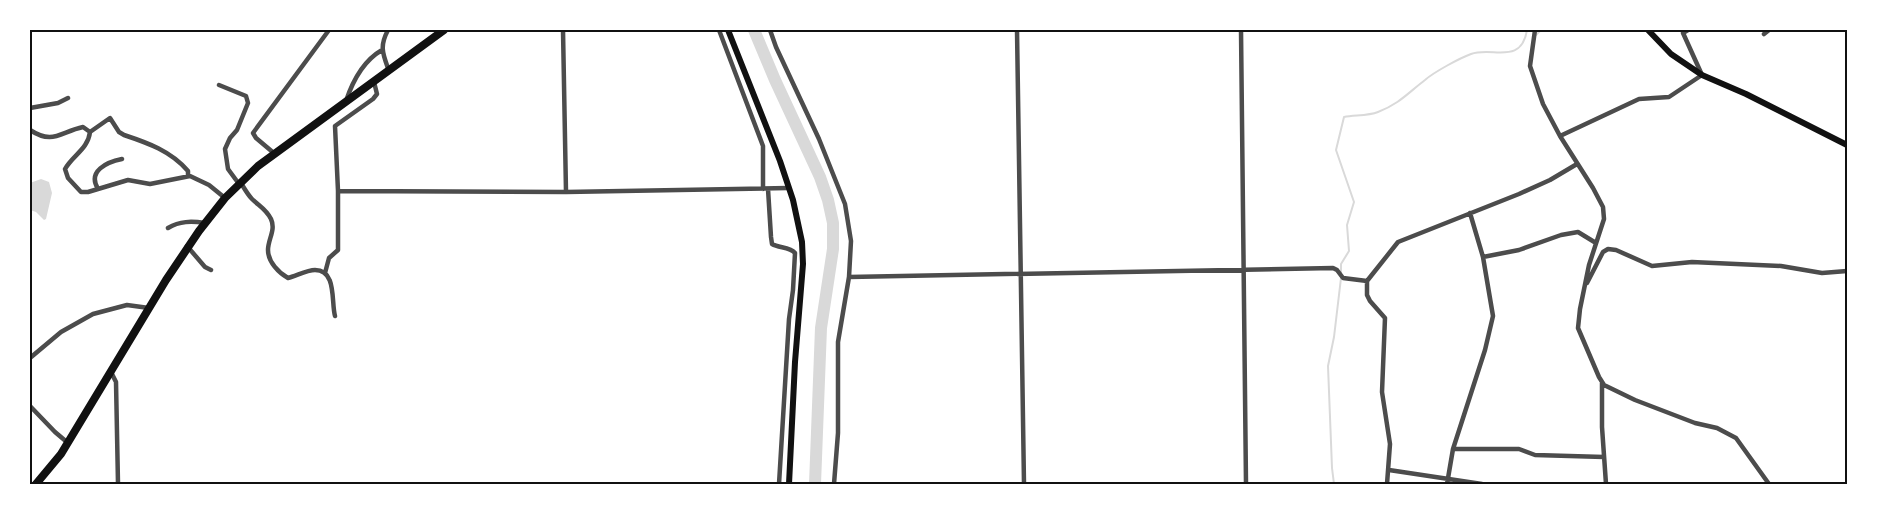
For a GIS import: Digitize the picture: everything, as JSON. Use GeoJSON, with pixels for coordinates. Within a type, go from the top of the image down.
{"type":"FeatureCollection","features":[{"type":"Feature","properties":{"kind":"highway"},"geometry":{"type":"LineString","coordinates":[[36,484],[61,454],[188,246],[224,198],[275,154],[444,30]]}},
{"type":"Feature","properties":{"kind":"main road"},"geometry":{"type":"LineString","coordinates":[[728,30],[780,162],[799,221],[803,264],[795,362],[790,484]]}},
{"type":"Feature","properties":{"kind":"main road"},"geometry":{"type":"LineString","coordinates":[[1648,30],[1671,54],[1702,75],[1746,94],[1847,145]]}},
{"type":"Feature","properties":{"kind":"street"},"geometry":{"type":"LineString","coordinates":[[275,154],[256,138],[253,133],[329,30]]}},
{"type":"Feature","properties":{"kind":"street"},"geometry":{"type":"LineString","coordinates":[[388,30],[384,38],[382,50],[389,71]]}},
{"type":"Feature","properties":{"kind":"street"},"geometry":{"type":"LineString","coordinates":[[563,30],[566,192]]}},
{"type":"Feature","properties":{"kind":"street"},"geometry":{"type":"LineString","coordinates":[[719,30],[763,146],[772,244],[792,249],[795,253],[793,290],[788,319],[779,484]]}},
{"type":"Feature","properties":{"kind":"street"},"geometry":{"type":"LineString","coordinates":[[770,30],[846,204],[851,240],[850,277],[838,342],[838,433],[834,484]]}},
{"type":"Feature","properties":{"kind":"street"},"geometry":{"type":"LineString","coordinates":[[1016,30],[1024,484]]}},
{"type":"Feature","properties":{"kind":"street"},"geometry":{"type":"LineString","coordinates":[[1241,30],[1246,484]]}},
{"type":"Feature","properties":{"kind":"street"},"geometry":{"type":"LineString","coordinates":[[1534,30],[1530,66],[1543,104],[1603,207],[1604,219],[1589,264],[1578,328],[1602,384],[1602,426],[1606,484]]}},
{"type":"Feature","properties":{"kind":"street"},"geometry":{"type":"LineString","coordinates":[[1560,136],[1639,99],[1669,97],[1702,75],[1683,33],[1688,30]]}},
{"type":"Feature","properties":{"kind":"street"},"geometry":{"type":"LineString","coordinates":[[1764,34],[1769,30]]}},
{"type":"Feature","properties":{"kind":"street"},"geometry":{"type":"LineString","coordinates":[[345,103],[352,84],[369,58],[382,50]]}},
{"type":"Feature","properties":{"kind":"street"},"geometry":{"type":"LineString","coordinates":[[325,273],[329,258],[338,250],[335,126],[373,99],[377,94],[374,82]]}},
{"type":"Feature","properties":{"kind":"street"},"geometry":{"type":"LineString","coordinates":[[219,85],[246,96],[248,99],[237,130],[230,138],[225,149],[228,169],[252,199],[264,208],[272,222],[273,228],[268,250],[271,259],[279,271],[288,278],[315,270],[325,273],[332,283],[332,307],[335,316]]}},
{"type":"Feature","properties":{"kind":"street"},"geometry":{"type":"LineString","coordinates":[[30,108],[58,103],[68,98]]}},
{"type":"Feature","properties":{"kind":"street"},"geometry":{"type":"LineString","coordinates":[[188,176],[188,171],[172,156],[154,146],[124,135],[110,118],[90,132],[89,140],[84,148],[69,161],[65,169],[68,178],[81,192],[88,192],[128,180],[150,184],[188,176],[199,179],[209,185],[224,198]]}},
{"type":"Feature","properties":{"kind":"street"},"geometry":{"type":"LineString","coordinates":[[30,130],[45,138],[53,138],[72,130],[83,128],[90,132]]}},
{"type":"Feature","properties":{"kind":"street"},"geometry":{"type":"LineString","coordinates":[[98,189],[95,184],[95,178],[101,166],[122,159]]}},
{"type":"Feature","properties":{"kind":"street"},"geometry":{"type":"LineString","coordinates":[[1387,484],[1390,444],[1382,392],[1385,318],[1367,295],[1368,282],[1398,242],[1550,180],[1577,164]]}},
{"type":"Feature","properties":{"kind":"street"},"geometry":{"type":"LineString","coordinates":[[338,191],[566,192],[788,188]]}},
{"type":"Feature","properties":{"kind":"street"},"geometry":{"type":"LineString","coordinates":[[1447,481],[1453,449],[1485,350],[1493,316],[1483,257],[1470,213]]}},
{"type":"Feature","properties":{"kind":"street"},"geometry":{"type":"LineString","coordinates":[[168,228],[176,223],[192,221],[205,223]]}},
{"type":"Feature","properties":{"kind":"street"},"geometry":{"type":"LineString","coordinates":[[1483,257],[1519,250],[1578,232],[1596,243]]}},
{"type":"Feature","properties":{"kind":"street"},"geometry":{"type":"LineString","coordinates":[[188,246],[205,267],[211,270]]}},
{"type":"Feature","properties":{"kind":"street"},"geometry":{"type":"LineString","coordinates":[[1584,289],[1604,252],[1608,249],[1616,250],[1652,266],[1692,262],[1781,266],[1822,272],[1847,270]]}},
{"type":"Feature","properties":{"kind":"street"},"geometry":{"type":"LineString","coordinates":[[850,277],[1333,268],[1343,278],[1368,282]]}},
{"type":"Feature","properties":{"kind":"street"},"geometry":{"type":"LineString","coordinates":[[30,358],[61,332],[93,314],[127,305],[149,308]]}},
{"type":"Feature","properties":{"kind":"street"},"geometry":{"type":"LineString","coordinates":[[111,372],[116,382],[118,484]]}},
{"type":"Feature","properties":{"kind":"street"},"geometry":{"type":"LineString","coordinates":[[1599,377],[1604,385],[1635,400],[1695,423],[1717,428],[1736,438],[1769,484]]}},
{"type":"Feature","properties":{"kind":"street"},"geometry":{"type":"LineString","coordinates":[[30,406],[54,432],[68,443]]}},
{"type":"Feature","properties":{"kind":"street"},"geometry":{"type":"LineString","coordinates":[[1453,449],[1519,449],[1535,455],[1604,457]]}},
{"type":"Feature","properties":{"kind":"street"},"geometry":{"type":"LineString","coordinates":[[1389,470],[1447,481],[1482,484]]}},
{"type":"Feature","properties":{"kind":"shaded area"},"geometry":{"type":"Polygon","coordinates":[[[41,179],[49,182],[52,193],[46,219],[44,220],[36,212],[30,210],[30,183],[41,179]]]}},
{"type":"Feature","properties":{"kind":"waterway"},"geometry":{"type":"LineString","coordinates":[[754,30],[820,177],[833,223],[833,249],[821,328],[815,484]]}},
{"type":"Feature","properties":{"kind":"waterway"},"geometry":{"type":"LineString","coordinates":[[1341,273],[1341,264],[1349,251],[1347,225],[1354,202],[1336,150],[1344,117],[1370,114],[1385,109],[1403,98],[1434,73],[1471,54],[1479,52],[1505,52],[1519,48],[1524,41],[1527,30]]}},
{"type":"Feature","properties":{"kind":"waterway"},"geometry":{"type":"LineString","coordinates":[[1536,35],[1541,30]]}},
{"type":"Feature","properties":{"kind":"waterway"},"geometry":{"type":"LineString","coordinates":[[1334,484],[1328,366],[1334,337],[1341,278]]}}]}
